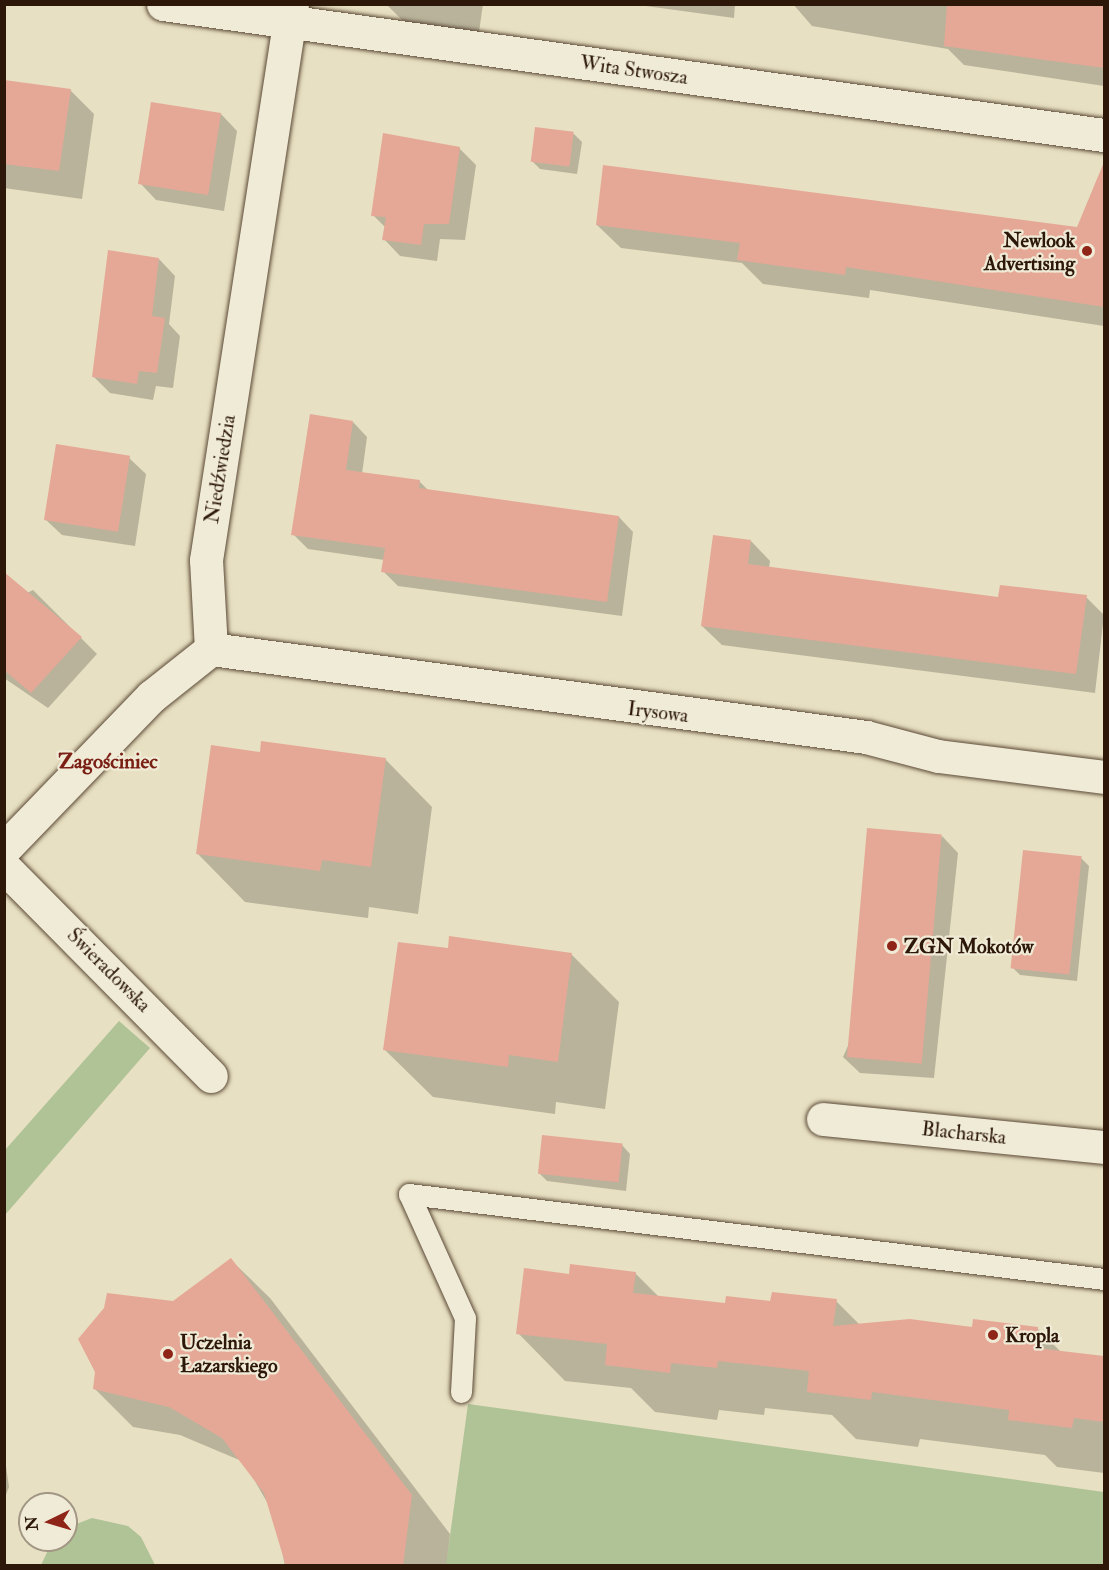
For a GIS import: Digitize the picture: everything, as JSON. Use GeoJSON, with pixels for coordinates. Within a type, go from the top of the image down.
{"type":"FeatureCollection","features":[{"type":"Feature","properties":{"kind":"street","name":"Wita Stwosza"},"geometry":{"type":"LineString","coordinates":[[163,4],[290,12],[1104,135]]}},
{"type":"Feature","properties":{"kind":"street","name":"Niedźwiedzia"},"geometry":{"type":"LineString","coordinates":[[211,649],[206,560],[290,12]]}},
{"type":"Feature","properties":{"kind":"street","name":"Irysowa"},"geometry":{"type":"LineString","coordinates":[[211,649],[866,737],[938,756],[1104,777]]}},
{"type":"Feature","properties":{"kind":"street"},"geometry":{"type":"LineString","coordinates":[[4,849],[152,696],[211,649]]}},
{"type":"Feature","properties":{"kind":"street","name":"Świeradowska"},"geometry":{"type":"LineString","coordinates":[[4,867],[211,1076]]}},
{"type":"Feature","properties":{"kind":"street","name":"Blacharska"},"geometry":{"type":"LineString","coordinates":[[823,1119],[1104,1147]]}},
{"type":"Feature","properties":{"kind":"lane"},"geometry":{"type":"LineString","coordinates":[[461,1392],[465,1318],[409,1194],[1104,1279]]}},
{"type":"Feature","properties":{"kind":"green space"},"geometry":{"type":"Polygon","coordinates":[[[119,1021],[150,1048],[5,1215],[5,1150],[119,1021]]]}},
{"type":"Feature","properties":{"kind":"green space"},"geometry":{"type":"Polygon","coordinates":[[[468,1404],[1104,1492],[1104,1565],[446,1565],[468,1404]]]}},
{"type":"Feature","properties":{"kind":"green space"},"geometry":{"type":"Polygon","coordinates":[[[92,1518],[128,1526],[141,1537],[155,1565],[41,1565],[47,1552],[78,1552],[78,1523],[92,1518]]]}},
{"type":"Feature","properties":{"kind":"building"},"geometry":{"type":"Polygon","coordinates":[[[947,4],[1104,4],[1104,68],[944,46],[947,4]]]}},
{"type":"Feature","properties":{"kind":"building"},"geometry":{"type":"Polygon","coordinates":[[[4,80],[71,89],[59,171],[4,164],[4,80]]]}},
{"type":"Feature","properties":{"kind":"building"},"geometry":{"type":"Polygon","coordinates":[[[151,102],[221,113],[208,195],[138,184],[151,102]]]}},
{"type":"Feature","properties":{"kind":"building"},"geometry":{"type":"Polygon","coordinates":[[[535,127],[574,132],[569,166],[531,162],[535,127]]]}},
{"type":"Feature","properties":{"kind":"building"},"geometry":{"type":"Polygon","coordinates":[[[383,133],[460,147],[449,224],[424,224],[421,245],[382,240],[386,217],[371,216],[383,133]]]}},
{"type":"Feature","properties":{"kind":"building"},"geometry":{"type":"Polygon","coordinates":[[[1104,162],[1104,307],[846,267],[845,275],[737,260],[740,243],[596,225],[603,165],[1077,227],[1104,162]]]}},
{"type":"Feature","properties":{"kind":"building"},"geometry":{"type":"Polygon","coordinates":[[[108,250],[159,258],[152,316],[165,318],[157,373],[139,371],[137,384],[92,377],[108,250]]]}},
{"type":"Feature","properties":{"kind":"building"},"geometry":{"type":"Polygon","coordinates":[[[310,414],[353,421],[346,470],[420,480],[419,488],[619,516],[607,602],[381,572],[385,548],[291,535],[310,414]]]}},
{"type":"Feature","properties":{"kind":"building"},"geometry":{"type":"Polygon","coordinates":[[[56,444],[130,456],[118,532],[44,520],[56,444]]]}},
{"type":"Feature","properties":{"kind":"building"},"geometry":{"type":"Polygon","coordinates":[[[713,535],[751,540],[748,564],[998,597],[1000,585],[1087,595],[1076,674],[701,626],[713,535]]]}},
{"type":"Feature","properties":{"kind":"building"},"geometry":{"type":"Polygon","coordinates":[[[4,572],[82,637],[31,693],[4,670],[4,572]]]}},
{"type":"Feature","properties":{"kind":"building"},"geometry":{"type":"Polygon","coordinates":[[[261,741],[386,758],[371,867],[322,860],[320,871],[196,854],[211,745],[260,752],[261,741]]]}},
{"type":"Feature","properties":{"kind":"building","name":"ZGN Mokotów"},"geometry":{"type":"Polygon","coordinates":[[[867,828],[942,835],[922,1064],[847,1057],[867,828]]]}},
{"type":"Feature","properties":{"kind":"building"},"geometry":{"type":"Polygon","coordinates":[[[1023,850],[1082,856],[1069,975],[1011,968],[1023,850]]]}},
{"type":"Feature","properties":{"kind":"building"},"geometry":{"type":"Polygon","coordinates":[[[449,936],[572,953],[558,1062],[509,1055],[508,1067],[383,1050],[398,942],[448,948],[449,936]]]}},
{"type":"Feature","properties":{"kind":"building"},"geometry":{"type":"Polygon","coordinates":[[[542,1135],[623,1143],[618,1182],[538,1174],[542,1135]]]}},
{"type":"Feature","properties":{"kind":"building"},"geometry":{"type":"Polygon","coordinates":[[[231,1258],[412,1495],[403,1566],[286,1566],[264,1493],[222,1438],[169,1407],[93,1389],[95,1372],[78,1339],[104,1308],[107,1293],[173,1301],[231,1258]]]}},
{"type":"Feature","properties":{"kind":"building"},"geometry":{"type":"Polygon","coordinates":[[[570,1264],[636,1272],[633,1293],[725,1303],[726,1296],[770,1301],[772,1292],[837,1299],[833,1326],[910,1319],[972,1327],[973,1319],[1038,1327],[1036,1348],[1104,1356],[1104,1422],[1074,1418],[1072,1428],[1008,1420],[1009,1410],[872,1392],[871,1400],[807,1392],[809,1371],[718,1361],[717,1368],[671,1363],[670,1373],[605,1365],[607,1344],[516,1334],[524,1268],[569,1274],[570,1264]]]}},
{"type":"Feature","properties":{"kind":"place","name":"Newlook Advertising"},"geometry":{"type":"Point","coordinates":[1087,251]}},
{"type":"Feature","properties":{"kind":"place","name":"ZGN Mokotów"},"geometry":{"type":"Point","coordinates":[892,946]}},
{"type":"Feature","properties":{"kind":"place","name":"Kropla"},"geometry":{"type":"Point","coordinates":[993,1335]}},
{"type":"Feature","properties":{"kind":"place","name":"Uczelnia Łazarskiego"},"geometry":{"type":"Point","coordinates":[168,1354]}},
{"type":"Feature","properties":{"kind":"district","name":"Zagościniec"},"geometry":{"type":"Point","coordinates":[108,762]}}]}
